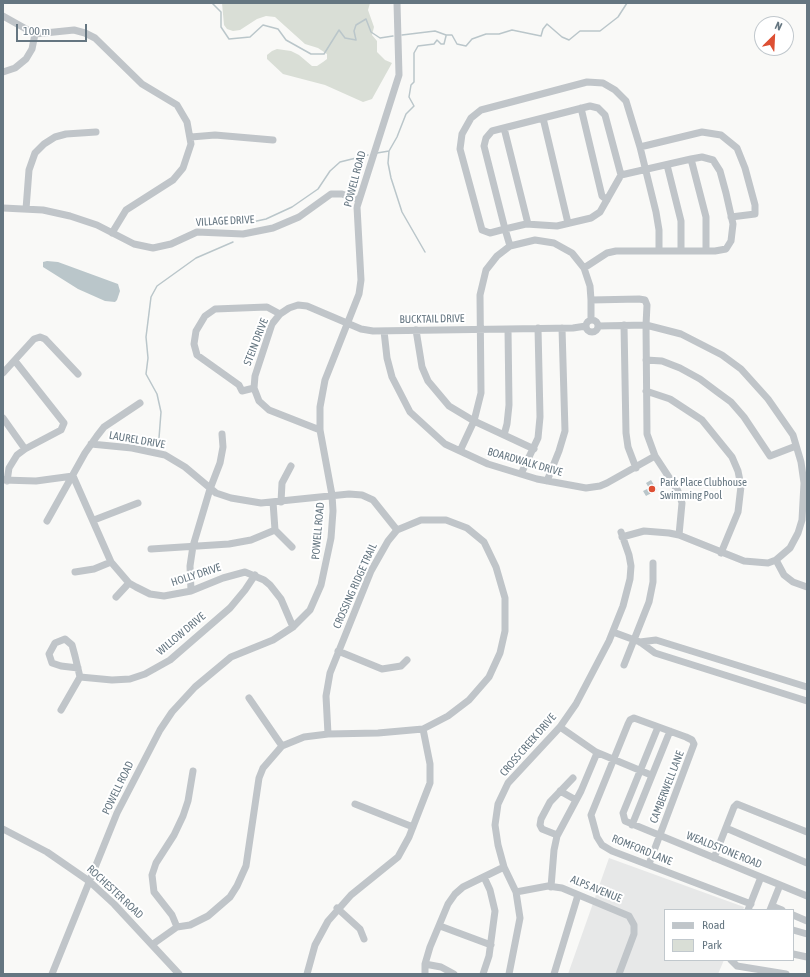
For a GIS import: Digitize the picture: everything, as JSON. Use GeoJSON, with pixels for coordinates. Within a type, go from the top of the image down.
{"type":"FeatureCollection","features":[{"type":"Feature","properties":{"kind":"street","name":"POWELL ROAD"},"geometry":{"type":"LineString","coordinates":[[52,974],[117,813],[131,783],[160,730],[172,712],[195,687],[231,657],[273,640],[293,627],[310,610],[321,585],[331,538],[332,495],[320,430],[325,380],[359,294],[361,280],[357,216],[359,200],[399,75],[400,63],[396,17],[397,3]]}},
{"type":"Feature","properties":{"kind":"street"},"geometry":{"type":"LineString","coordinates":[[3,16],[35,34],[74,30],[96,38],[142,84],[177,105],[188,122],[191,137],[188,158],[179,174],[173,180],[126,210],[112,232]]}},
{"type":"Feature","properties":{"kind":"street"},"geometry":{"type":"LineString","coordinates":[[3,72],[15,68],[26,59],[32,49],[35,34]]}},
{"type":"Feature","properties":{"kind":"street"},"geometry":{"type":"LineString","coordinates":[[510,246],[506,229],[484,146],[486,138],[492,131],[590,106],[598,108],[605,115],[621,175],[600,212],[591,218],[557,226],[528,224],[506,229],[490,233],[482,230],[460,149],[462,134],[471,118],[481,110],[586,82],[603,83],[615,90],[626,101],[640,147],[659,230],[659,251]]}},
{"type":"Feature","properties":{"kind":"street"},"geometry":{"type":"LineString","coordinates":[[580,108],[602,196],[607,200]]}},
{"type":"Feature","properties":{"kind":"street"},"geometry":{"type":"LineString","coordinates":[[543,118],[568,224]]}},
{"type":"Feature","properties":{"kind":"street"},"geometry":{"type":"LineString","coordinates":[[504,128],[528,224]]}},
{"type":"Feature","properties":{"kind":"street"},"geometry":{"type":"LineString","coordinates":[[26,208],[29,170],[35,153],[44,144],[56,137],[66,134],[96,132]]}},
{"type":"Feature","properties":{"kind":"street"},"geometry":{"type":"LineString","coordinates":[[640,147],[702,132],[721,135],[737,148],[745,168],[755,205],[755,214],[731,217]]}},
{"type":"Feature","properties":{"kind":"street"},"geometry":{"type":"LineString","coordinates":[[191,137],[215,135],[273,140]]}},
{"type":"Feature","properties":{"kind":"street"},"geometry":{"type":"LineString","coordinates":[[584,268],[607,253],[616,251],[706,251],[726,249],[731,241],[731,217],[720,171],[713,160],[702,156],[621,175]]}},
{"type":"Feature","properties":{"kind":"street"},"geometry":{"type":"LineString","coordinates":[[691,159],[706,217],[706,251]]}},
{"type":"Feature","properties":{"kind":"street"},"geometry":{"type":"LineString","coordinates":[[667,165],[681,221],[681,251]]}},
{"type":"Feature","properties":{"kind":"street","name":"VILLAGE DRIVE"},"geometry":{"type":"LineString","coordinates":[[3,208],[26,208],[70,216],[112,232],[134,244],[153,248],[171,244],[197,232],[243,234],[273,228],[299,217],[331,194],[342,194],[359,200]]}},
{"type":"Feature","properties":{"kind":"street"},"geometry":{"type":"LineString","coordinates":[[460,451],[474,421],[481,393],[480,294],[486,270],[497,256],[510,246],[535,240],[554,243],[572,254],[584,268],[594,300],[591,320],[586,326],[538,328],[540,417],[538,438],[521,474]]}},
{"type":"Feature","properties":{"kind":"street"},"geometry":{"type":"LineString","coordinates":[[594,300],[639,299],[646,300],[648,305],[646,325],[647,434],[655,456],[678,491],[682,503],[679,536],[721,553],[750,562],[768,563],[776,560],[790,548],[798,533],[802,520],[804,483],[801,462],[793,435],[775,409],[741,369],[722,355],[681,334],[646,325],[598,326]]}},
{"type":"Feature","properties":{"kind":"street","name":"STEIN DRIVE"},"geometry":{"type":"LineString","coordinates":[[254,388],[255,376],[270,330],[280,314],[298,305],[307,306],[349,322]]}},
{"type":"Feature","properties":{"kind":"street"},"geometry":{"type":"LineString","coordinates":[[280,314],[267,307],[215,309],[205,316],[196,331],[194,344],[198,355],[238,385],[242,391],[254,388],[259,401],[270,410],[320,430]]}},
{"type":"Feature","properties":{"kind":"street"},"geometry":{"type":"LineString","coordinates":[[591,320],[595,320],[598,326]]}},
{"type":"Feature","properties":{"kind":"street","name":"BUCKTAIL DRIVE"},"geometry":{"type":"LineString","coordinates":[[349,322],[367,330],[384,331],[538,328]]}},
{"type":"Feature","properties":{"kind":"street"},"geometry":{"type":"LineString","coordinates":[[624,325],[626,433],[628,447],[636,468]]}},
{"type":"Feature","properties":{"kind":"street"},"geometry":{"type":"LineString","coordinates":[[586,326],[587,330],[592,332],[597,330],[598,326]]}},
{"type":"Feature","properties":{"kind":"street"},"geometry":{"type":"LineString","coordinates":[[547,481],[565,431],[562,328]]}},
{"type":"Feature","properties":{"kind":"street"},"geometry":{"type":"LineString","coordinates":[[504,435],[509,405],[508,329]]}},
{"type":"Feature","properties":{"kind":"street"},"geometry":{"type":"LineString","coordinates":[[416,330],[422,367],[428,380],[449,406],[474,421],[534,448]]}},
{"type":"Feature","properties":{"kind":"street","name":"BOARDWALK DRIVE"},"geometry":{"type":"LineString","coordinates":[[384,331],[387,358],[392,377],[410,412],[445,444],[488,464],[574,487],[600,486],[636,468],[655,456]]}},
{"type":"Feature","properties":{"kind":"street"},"geometry":{"type":"LineString","coordinates":[[3,373],[34,339],[40,337],[45,339],[78,374]]}},
{"type":"Feature","properties":{"kind":"street"},"geometry":{"type":"LineString","coordinates":[[646,360],[662,361],[680,368],[716,390],[731,402],[744,417],[770,456],[796,446]]}},
{"type":"Feature","properties":{"kind":"street"},"geometry":{"type":"LineString","coordinates":[[15,361],[64,423],[61,430],[25,449],[12,462],[5,481],[36,480],[73,476]]}},
{"type":"Feature","properties":{"kind":"street"},"geometry":{"type":"LineString","coordinates":[[646,391],[670,399],[689,410],[702,420],[732,457],[738,471],[741,486],[738,512],[721,553]]}},
{"type":"Feature","properties":{"kind":"street"},"geometry":{"type":"LineString","coordinates":[[47,521],[91,444],[104,427],[140,403]]}},
{"type":"Feature","properties":{"kind":"street"},"geometry":{"type":"LineString","coordinates":[[3,418],[25,449]]}},
{"type":"Feature","properties":{"kind":"street"},"geometry":{"type":"LineString","coordinates":[[305,424],[320,419]]}},
{"type":"Feature","properties":{"kind":"street"},"geometry":{"type":"LineString","coordinates":[[191,591],[190,566],[192,546],[220,463],[223,447],[222,434]]}},
{"type":"Feature","properties":{"kind":"street","name":"LAUREL DRIVE"},"geometry":{"type":"LineString","coordinates":[[91,444],[132,448],[165,456],[185,467],[216,494],[231,498],[261,503],[332,495],[356,494],[367,497],[373,500],[397,530]]}},
{"type":"Feature","properties":{"kind":"street"},"geometry":{"type":"LineString","coordinates":[[291,466],[282,483],[277,502],[275,530],[292,547]]}},
{"type":"Feature","properties":{"kind":"street","name":"HOLLY DRIVE"},"geometry":{"type":"LineString","coordinates":[[73,476],[94,520],[111,562],[130,583],[143,591],[158,596],[164,596],[191,591],[238,573],[245,572],[255,575]]}},
{"type":"Feature","properties":{"kind":"street"},"geometry":{"type":"LineString","coordinates":[[94,520],[138,503]]}},
{"type":"Feature","properties":{"kind":"street"},"geometry":{"type":"LineString","coordinates":[[152,944],[177,927],[190,925],[208,916],[225,902],[237,886],[246,866],[259,778],[263,768],[282,746],[304,737],[328,734],[378,733],[423,729],[448,716],[469,700],[489,677],[500,653],[505,631],[505,598],[496,568],[484,542],[467,528],[446,520],[434,518],[421,520],[397,530]]}},
{"type":"Feature","properties":{"kind":"street"},"geometry":{"type":"LineString","coordinates":[[151,549],[229,544],[251,540],[275,530]]}},
{"type":"Feature","properties":{"kind":"street","name":"CROSSING RIDGE TRAIL"},"geometry":{"type":"LineString","coordinates":[[328,734],[327,684],[338,651],[371,571],[388,541],[397,530]]}},
{"type":"Feature","properties":{"kind":"street","name":"CROSS CREEK DRIVE"},"geometry":{"type":"LineString","coordinates":[[509,974],[520,918],[516,892],[504,867],[498,845],[495,824],[498,804],[508,783],[560,727],[586,686],[612,632],[630,579],[631,566],[621,535],[644,531],[679,536]]}},
{"type":"Feature","properties":{"kind":"street"},"geometry":{"type":"LineString","coordinates":[[776,560],[784,575],[792,582],[807,586]]}},
{"type":"Feature","properties":{"kind":"street"},"geometry":{"type":"LineString","coordinates":[[75,572],[94,569],[111,562]]}},
{"type":"Feature","properties":{"kind":"street"},"geometry":{"type":"LineString","coordinates":[[624,665],[637,641],[649,602],[653,582],[653,563]]}},
{"type":"Feature","properties":{"kind":"street"},"geometry":{"type":"LineString","coordinates":[[255,575],[264,580],[276,593],[293,627]]}},
{"type":"Feature","properties":{"kind":"street","name":"WILLOW DRIVE"},"geometry":{"type":"LineString","coordinates":[[80,677],[112,680],[130,679],[145,674],[170,660],[230,608],[255,575]]}},
{"type":"Feature","properties":{"kind":"street"},"geometry":{"type":"LineString","coordinates":[[116,597],[130,583]]}},
{"type":"Feature","properties":{"kind":"street"},"geometry":{"type":"LineString","coordinates":[[612,632],[637,641],[654,653],[807,701]]}},
{"type":"Feature","properties":{"kind":"street"},"geometry":{"type":"LineString","coordinates":[[61,710],[80,677],[74,649],[69,640],[65,638],[56,643],[49,654],[50,661],[61,666],[78,668]]}},
{"type":"Feature","properties":{"kind":"street"},"geometry":{"type":"LineString","coordinates":[[637,641],[649,640],[664,643],[807,687]]}},
{"type":"Feature","properties":{"kind":"street"},"geometry":{"type":"LineString","coordinates":[[661,655],[664,643]]}},
{"type":"Feature","properties":{"kind":"street"},"geometry":{"type":"LineString","coordinates":[[338,651],[382,669],[401,666],[407,660]]}},
{"type":"Feature","properties":{"kind":"street"},"geometry":{"type":"LineString","coordinates":[[719,673],[723,661]]}},
{"type":"Feature","properties":{"kind":"street"},"geometry":{"type":"LineString","coordinates":[[776,691],[780,679]]}},
{"type":"Feature","properties":{"kind":"street"},"geometry":{"type":"LineString","coordinates":[[249,698],[282,746]]}},
{"type":"Feature","properties":{"kind":"street","name":"ROMFORD LANE"},"geometry":{"type":"LineString","coordinates":[[670,732],[634,718],[630,720],[591,815],[594,830],[602,845],[612,852],[648,864],[749,907]]}},
{"type":"Feature","properties":{"kind":"street"},"geometry":{"type":"LineString","coordinates":[[560,727],[583,745],[597,753],[652,775]]}},
{"type":"Feature","properties":{"kind":"street"},"geometry":{"type":"LineString","coordinates":[[658,727],[623,813],[625,821],[632,825],[670,732]]}},
{"type":"Feature","properties":{"kind":"street"},"geometry":{"type":"LineString","coordinates":[[306,974],[315,945],[328,921],[338,908],[398,857],[413,826],[426,796],[431,774],[428,750],[423,729]]}},
{"type":"Feature","properties":{"kind":"street","name":"CAMBERWELL LANE"},"geometry":{"type":"LineString","coordinates":[[648,864],[694,744],[692,740],[670,732]]}},
{"type":"Feature","properties":{"kind":"street"},"geometry":{"type":"LineString","coordinates":[[551,887],[554,850],[557,835],[576,800],[597,753]]}},
{"type":"Feature","properties":{"kind":"street"},"geometry":{"type":"LineString","coordinates":[[177,927],[172,915],[154,892],[152,875],[156,863],[174,836],[183,816],[188,801],[193,771]]}},
{"type":"Feature","properties":{"kind":"street"},"geometry":{"type":"LineString","coordinates":[[557,835],[542,829],[540,822],[550,802],[573,778]]}},
{"type":"Feature","properties":{"kind":"street"},"geometry":{"type":"LineString","coordinates":[[560,791],[576,800]]}},
{"type":"Feature","properties":{"kind":"street"},"geometry":{"type":"LineString","coordinates":[[714,858],[734,807],[740,803],[807,832]]}},
{"type":"Feature","properties":{"kind":"street"},"geometry":{"type":"LineString","coordinates":[[355,804],[413,826]]}},
{"type":"Feature","properties":{"kind":"street","name":"WEALDSTONE ROAD"},"geometry":{"type":"LineString","coordinates":[[632,825],[807,896]]}},
{"type":"Feature","properties":{"kind":"street"},"geometry":{"type":"LineString","coordinates":[[726,828],[807,863]]}},
{"type":"Feature","properties":{"kind":"street","name":"ROCHESTER ROAD"},"geometry":{"type":"LineString","coordinates":[[3,829],[47,852],[89,881],[152,944],[179,974]]}},
{"type":"Feature","properties":{"kind":"street"},"geometry":{"type":"LineString","coordinates":[[425,974],[424,964],[448,904],[455,894],[463,887],[504,867]]}},
{"type":"Feature","properties":{"kind":"street"},"geometry":{"type":"LineString","coordinates":[[483,974],[491,945],[495,911],[490,890],[484,877]]}},
{"type":"Feature","properties":{"kind":"street"},"geometry":{"type":"LineString","coordinates":[[749,907],[761,877]]}},
{"type":"Feature","properties":{"kind":"street"},"geometry":{"type":"LineString","coordinates":[[771,908],[780,885]]}},
{"type":"Feature","properties":{"kind":"street","name":"ALPS AVENUE"},"geometry":{"type":"LineString","coordinates":[[516,892],[551,887],[562,888],[624,912],[632,919],[634,934],[619,974]]}},
{"type":"Feature","properties":{"kind":"street"},"geometry":{"type":"LineString","coordinates":[[554,974],[578,895]]}},
{"type":"Feature","properties":{"kind":"street"},"geometry":{"type":"LineString","coordinates":[[338,908],[360,928],[364,939]]}},
{"type":"Feature","properties":{"kind":"street"},"geometry":{"type":"LineString","coordinates":[[794,915],[807,921]]}},
{"type":"Feature","properties":{"kind":"street"},"geometry":{"type":"LineString","coordinates":[[440,926],[491,945]]}},
{"type":"Feature","properties":{"kind":"street"},"geometry":{"type":"LineString","coordinates":[[794,930],[807,934]]}},
{"type":"Feature","properties":{"kind":"street"},"geometry":{"type":"LineString","coordinates":[[794,954],[807,957]]}},
{"type":"Feature","properties":{"kind":"street"},"geometry":{"type":"LineString","coordinates":[[732,961],[737,966],[786,974]]}},
{"type":"Feature","properties":{"kind":"street"},"geometry":{"type":"LineString","coordinates":[[424,964],[440,967],[454,974]]}},
{"type":"Feature","properties":{"kind":"shaded area"},"geometry":{"type":"Polygon","coordinates":[[[43,262],[58,262],[118,284],[120,291],[117,300],[115,302],[105,301],[78,289],[43,267],[43,262]]]}},
{"type":"Feature","properties":{"kind":"shaded area","name":"Park Place Clubhouse Swimming Pool"},"geometry":{"type":"Polygon","coordinates":[[[651,480],[657,490],[646,496],[643,491],[649,488],[646,483],[651,480]]]}},
{"type":"Feature","properties":{"kind":"shaded area"},"geometry":{"type":"Polygon","coordinates":[[[609,858],[744,907],[743,909],[664,909],[664,961],[724,961],[718,974],[568,974],[609,858]]]}},
{"type":"Feature","properties":{"kind":"green space"},"geometry":{"type":"Polygon","coordinates":[[[222,3],[370,3],[368,10],[374,27],[372,35],[377,41],[377,52],[385,60],[392,63],[372,99],[363,102],[325,85],[283,74],[267,59],[267,55],[272,51],[277,49],[291,51],[299,55],[312,66],[317,66],[327,59],[327,54],[318,48],[305,44],[275,17],[266,16],[257,19],[240,30],[233,31],[227,29],[224,25],[222,3]]]}},
{"type":"Feature","properties":{"kind":"waterway"},"geometry":{"type":"LineString","coordinates":[[212,3],[221,12],[221,27],[229,39],[250,37],[263,25],[278,29],[286,40],[311,54],[324,54],[339,30],[345,38],[356,40],[354,31],[356,25],[366,19],[371,32],[380,38],[393,36]]}},
{"type":"Feature","properties":{"kind":"waterway"},"geometry":{"type":"LineString","coordinates":[[402,35],[435,31],[446,35],[452,35],[457,44],[466,46],[472,39],[486,34],[499,34],[512,30],[541,36],[543,29],[547,24],[562,37],[569,40],[580,31],[600,31],[618,17],[627,3]]}},
{"type":"Feature","properties":{"kind":"waterway"},"geometry":{"type":"LineString","coordinates":[[425,252],[402,212],[391,178],[388,163],[389,151],[397,137],[406,114],[414,106],[409,97],[411,85],[414,82],[414,53],[418,46],[434,44],[437,40],[441,44],[444,44],[446,36]]}},
{"type":"Feature","properties":{"kind":"waterway"},"geometry":{"type":"LineString","coordinates":[[377,153],[389,151]]}},
{"type":"Feature","properties":{"kind":"waterway"},"geometry":{"type":"LineString","coordinates":[[243,224],[266,219],[292,207],[318,189],[330,171],[340,162],[368,155]]}},
{"type":"Feature","properties":{"kind":"waterway"},"geometry":{"type":"LineString","coordinates":[[159,438],[161,412],[157,394],[146,374],[148,358],[146,337],[151,297],[157,286],[196,258],[233,242]]}},
{"type":"Feature","properties":{"kind":"place","name":"Park Place Clubhouse Swimming Pool"},"geometry":{"type":"Point","coordinates":[652,489]}}]}
